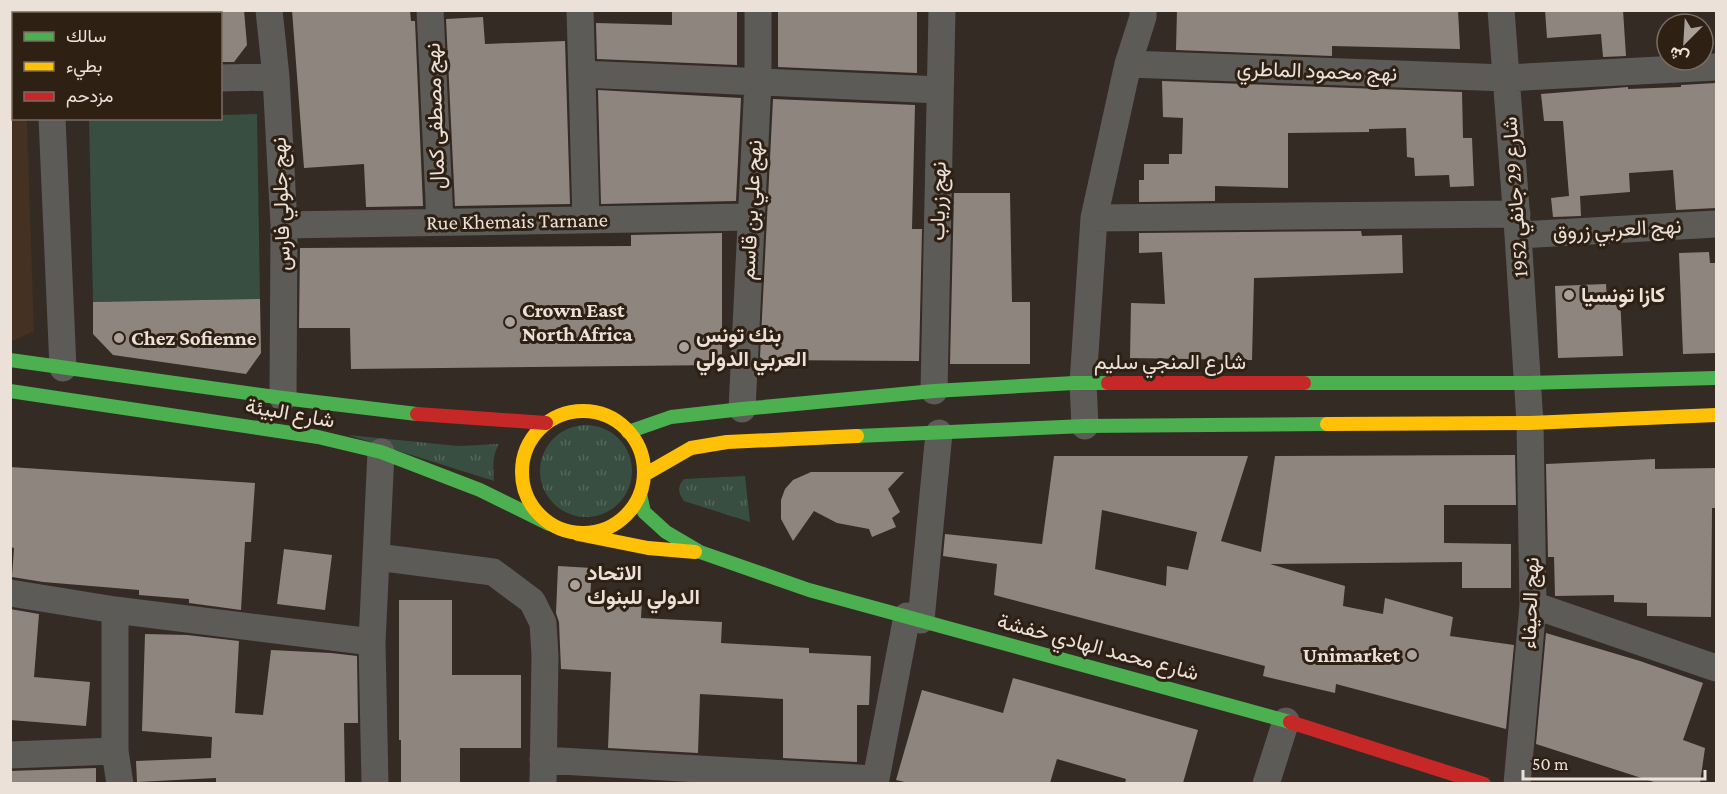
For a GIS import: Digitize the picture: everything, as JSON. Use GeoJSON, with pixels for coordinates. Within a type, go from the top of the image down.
{"type":"FeatureCollection","features":[{"type":"Feature","properties":{"kind":"main road","name":"شارع البيئة"},"geometry":{"type":"LineString","coordinates":[[10,360],[395,412],[546,423]]}},
{"type":"Feature","properties":{"kind":"main road","name":"شارع المنجي سليم"},"geometry":{"type":"LineString","coordinates":[[628,432],[671,417],[742,409],[934,391],[1083,383],[1528,383],[1716,378]]}},
{"type":"Feature","properties":{"kind":"main road","name":"شارع البيئة"},"geometry":{"type":"LineString","coordinates":[[10,391],[318,437],[381,452],[443,474],[549,524]]}},
{"type":"Feature","properties":{"kind":"main road"},"geometry":{"type":"LineString","coordinates":[[578,534],[598,532],[616,524],[630,511],[640,494],[644,475],[637,445],[628,432],[611,418],[589,411],[566,413],[546,423],[530,440],[522,462],[522,486],[532,508],[549,524],[578,534],[648,548],[700,552]]}},
{"type":"Feature","properties":{"kind":"main road"},"geometry":{"type":"LineString","coordinates":[[644,475],[691,448],[726,442],[1085,426],[1530,423],[1716,414]]}},
{"type":"Feature","properties":{"kind":"main road"},"geometry":{"type":"LineString","coordinates":[[640,494],[644,512],[666,532],[700,552]]}},
{"type":"Feature","properties":{"kind":"main road","name":"شارع محمد الهادي خفشة"},"geometry":{"type":"LineString","coordinates":[[700,552],[809,590],[1286,721],[1484,783]]}},
{"type":"Feature","properties":{"kind":"street","name":"نهج جلولي فارس"},"geometry":{"type":"LineString","coordinates":[[269,10],[276,77],[284,225],[283,398]]}},
{"type":"Feature","properties":{"kind":"street","name":"نهج مصطفى كمال"},"geometry":{"type":"LineString","coordinates":[[430,10],[440,222]]}},
{"type":"Feature","properties":{"kind":"street"},"geometry":{"type":"LineString","coordinates":[[580,10],[586,220]]}},
{"type":"Feature","properties":{"kind":"street","name":"نهج علي بن قاسم"},"geometry":{"type":"LineString","coordinates":[[742,409],[758,81],[758,10]]}},
{"type":"Feature","properties":{"kind":"street","name":"نهج زرياب"},"geometry":{"type":"LineString","coordinates":[[934,391],[942,10]]}},
{"type":"Feature","properties":{"kind":"street"},"geometry":{"type":"LineString","coordinates":[[1085,426],[1083,383],[1094,218],[1128,64],[1143,17],[1143,10]]}},
{"type":"Feature","properties":{"kind":"street","name":"شارع 29 جانفي 1952"},"geometry":{"type":"LineString","coordinates":[[1501,10],[1518,224],[1530,423]]}},
{"type":"Feature","properties":{"kind":"street","name":"نهج محمود الماطري"},"geometry":{"type":"LineString","coordinates":[[1128,64],[1506,78],[1716,67]]}},
{"type":"Feature","properties":{"kind":"street"},"geometry":{"type":"LineString","coordinates":[[582,74],[940,90]]}},
{"type":"Feature","properties":{"kind":"street"},"geometry":{"type":"LineString","coordinates":[[222,78],[276,77]]}},
{"type":"Feature","properties":{"kind":"street"},"geometry":{"type":"LineString","coordinates":[[52,120],[63,368]]}},
{"type":"Feature","properties":{"kind":"street","name":"Rue Khemais Tarnane"},"geometry":{"type":"LineString","coordinates":[[284,225],[751,217]]}},
{"type":"Feature","properties":{"kind":"street","name":"نهج العربي زروق"},"geometry":{"type":"LineString","coordinates":[[1094,218],[1518,224],[1716,224]]}},
{"type":"Feature","properties":{"kind":"street","name":"نهج الحيفاء"},"geometry":{"type":"LineString","coordinates":[[1517,783],[1533,605],[1530,423]]}},
{"type":"Feature","properties":{"kind":"street"},"geometry":{"type":"LineString","coordinates":[[377,557],[493,572],[532,601],[543,623],[545,656],[543,772],[875,781],[914,618],[939,433]]}},
{"type":"Feature","properties":{"kind":"street"},"geometry":{"type":"LineString","coordinates":[[375,783],[372,642],[381,452]]}},
{"type":"Feature","properties":{"kind":"street"},"geometry":{"type":"LineString","coordinates":[[10,593],[115,610],[372,642]]}},
{"type":"Feature","properties":{"kind":"street"},"geometry":{"type":"LineString","coordinates":[[1533,605],[1716,669]]}},
{"type":"Feature","properties":{"kind":"street"},"geometry":{"type":"LineString","coordinates":[[115,610],[115,751],[120,783]]}},
{"type":"Feature","properties":{"kind":"street"},"geometry":{"type":"LineString","coordinates":[[1266,783],[1286,721]]}},
{"type":"Feature","properties":{"kind":"street"},"geometry":{"type":"LineString","coordinates":[[10,755],[115,751]]}},
{"type":"Feature","properties":{"kind":"shaded area"},"geometry":{"type":"Polygon","coordinates":[[[10,108],[12,108],[12,120],[27,121],[34,331],[13,341],[10,340],[10,108]]]}},
{"type":"Feature","properties":{"kind":"green space"},"geometry":{"type":"Polygon","coordinates":[[[257,114],[260,299],[93,302],[89,120],[222,120],[222,115],[257,114]]]}},
{"type":"Feature","properties":{"kind":"green space"},"geometry":{"type":"Polygon","coordinates":[[[586,425],[603,429],[618,439],[628,454],[632,471],[628,488],[618,503],[603,513],[586,517],[569,513],[554,503],[544,488],[540,471],[544,454],[554,439],[569,429],[586,425]]]}},
{"type":"Feature","properties":{"kind":"green space"},"geometry":{"type":"Polygon","coordinates":[[[348,435],[458,446],[499,444],[494,458],[494,481],[348,435]]]}},
{"type":"Feature","properties":{"kind":"green space"},"geometry":{"type":"Polygon","coordinates":[[[745,476],[750,522],[684,501],[680,493],[679,487],[684,479],[745,476]]]}},
{"type":"Feature","properties":{"kind":"building"},"geometry":{"type":"Polygon","coordinates":[[[220,10],[244,10],[247,45],[234,62],[222,62],[222,12],[220,10]]]}},
{"type":"Feature","properties":{"kind":"building"},"geometry":{"type":"Polygon","coordinates":[[[292,10],[410,10],[411,21],[415,21],[423,206],[366,207],[364,164],[304,168],[292,10]]]}},
{"type":"Feature","properties":{"kind":"building"},"geometry":{"type":"Polygon","coordinates":[[[672,10],[737,10],[737,65],[597,59],[596,23],[672,25],[672,10]]]}},
{"type":"Feature","properties":{"kind":"building"},"geometry":{"type":"Polygon","coordinates":[[[778,10],[917,10],[917,73],[778,67],[778,10]]]}},
{"type":"Feature","properties":{"kind":"building"},"geometry":{"type":"Polygon","coordinates":[[[1177,10],[1458,10],[1460,49],[1332,46],[1332,56],[1176,50],[1177,10]]]}},
{"type":"Feature","properties":{"kind":"building"},"geometry":{"type":"Polygon","coordinates":[[[1545,10],[1623,10],[1626,56],[1603,57],[1601,34],[1547,38],[1545,10]]]}},
{"type":"Feature","properties":{"kind":"building"},"geometry":{"type":"Polygon","coordinates":[[[483,17],[485,44],[565,41],[570,204],[455,206],[446,19],[483,17]]]}},
{"type":"Feature","properties":{"kind":"building"},"geometry":{"type":"Polygon","coordinates":[[[1162,81],[1462,92],[1463,138],[1472,138],[1474,186],[1450,187],[1449,175],[1415,176],[1414,158],[1407,157],[1406,128],[1369,129],[1369,132],[1288,133],[1288,188],[1215,186],[1215,201],[1139,202],[1139,180],[1144,180],[1144,164],[1169,164],[1169,154],[1182,154],[1183,118],[1163,117],[1162,81]]]}},
{"type":"Feature","properties":{"kind":"building"},"geometry":{"type":"Polygon","coordinates":[[[1716,83],[1716,208],[1676,210],[1673,170],[1629,173],[1630,192],[1580,196],[1581,216],[1553,217],[1551,198],[1569,196],[1563,121],[1544,121],[1541,94],[1716,83]]]}},
{"type":"Feature","properties":{"kind":"building"},"geometry":{"type":"Polygon","coordinates":[[[598,90],[741,98],[736,201],[601,204],[598,90]]]}},
{"type":"Feature","properties":{"kind":"building"},"geometry":{"type":"Polygon","coordinates":[[[773,99],[915,105],[912,229],[922,229],[919,361],[764,360],[760,357],[773,99]]]}},
{"type":"Feature","properties":{"kind":"building"},"geometry":{"type":"Polygon","coordinates":[[[954,193],[1010,193],[1012,302],[1030,302],[1030,364],[950,364],[954,193]]]}},
{"type":"Feature","properties":{"kind":"building"},"geometry":{"type":"Polygon","coordinates":[[[1361,231],[1362,236],[1402,235],[1403,273],[1254,278],[1252,360],[1130,358],[1131,303],[1165,304],[1162,252],[1139,253],[1139,233],[1361,231]]]}},
{"type":"Feature","properties":{"kind":"building"},"geometry":{"type":"Polygon","coordinates":[[[722,233],[722,365],[351,369],[350,328],[299,328],[300,248],[631,246],[631,235],[722,233]]]}},
{"type":"Feature","properties":{"kind":"building"},"geometry":{"type":"Polygon","coordinates":[[[1709,252],[1710,263],[1716,263],[1716,353],[1683,354],[1679,253],[1709,252]]]}},
{"type":"Feature","properties":{"kind":"building"},"geometry":{"type":"Polygon","coordinates":[[[1606,284],[1607,298],[1620,297],[1623,356],[1558,358],[1555,286],[1606,284]]]}},
{"type":"Feature","properties":{"kind":"building"},"geometry":{"type":"Polygon","coordinates":[[[260,299],[261,353],[246,374],[113,355],[93,334],[93,302],[260,299]]]}},
{"type":"Feature","properties":{"kind":"building"},"geometry":{"type":"Polygon","coordinates":[[[1515,455],[1516,505],[1444,505],[1444,543],[1511,544],[1511,588],[1462,588],[1462,562],[1270,564],[1345,586],[1343,606],[1383,614],[1385,598],[1453,617],[1450,636],[1514,645],[1506,729],[1336,684],[1335,693],[1263,676],[1265,666],[994,595],[997,564],[943,556],[945,534],[1042,544],[1054,456],[1248,456],[1221,541],[1261,552],[1275,456],[1515,455]],[[1102,510],[1095,569],[1166,586],[1167,566],[1188,570],[1197,532],[1102,510]]]}},
{"type":"Feature","properties":{"kind":"building"},"geometry":{"type":"Polygon","coordinates":[[[1655,459],[1655,469],[1716,468],[1716,508],[1712,508],[1711,617],[1647,616],[1647,603],[1614,602],[1614,595],[1555,596],[1554,557],[1548,557],[1546,464],[1655,459]]]}},
{"type":"Feature","properties":{"kind":"building"},"geometry":{"type":"Polygon","coordinates":[[[10,467],[255,483],[251,542],[245,542],[241,610],[189,603],[189,599],[139,595],[139,590],[43,582],[12,577],[14,548],[10,547],[10,467]]]}},
{"type":"Feature","properties":{"kind":"building"},"geometry":{"type":"Polygon","coordinates":[[[811,472],[904,472],[888,489],[900,512],[892,518],[896,527],[872,537],[869,529],[837,523],[814,511],[793,541],[781,519],[781,500],[785,489],[793,480],[811,472]]]}},
{"type":"Feature","properties":{"kind":"building"},"geometry":{"type":"Polygon","coordinates":[[[284,549],[332,555],[325,610],[277,604],[284,549]]]}},
{"type":"Feature","properties":{"kind":"building"},"geometry":{"type":"Polygon","coordinates":[[[558,566],[592,568],[590,598],[642,601],[641,618],[722,622],[721,643],[809,648],[809,653],[871,656],[869,705],[857,705],[857,762],[783,758],[783,699],[700,694],[698,753],[608,748],[611,672],[561,669],[559,622],[556,613],[558,566]]]}},
{"type":"Feature","properties":{"kind":"building"},"geometry":{"type":"Polygon","coordinates":[[[399,600],[452,600],[452,675],[521,675],[521,748],[460,748],[460,783],[401,783],[399,600]]]}},
{"type":"Feature","properties":{"kind":"building"},"geometry":{"type":"Polygon","coordinates":[[[10,609],[39,614],[34,677],[90,682],[86,726],[10,720],[10,609]]]}},
{"type":"Feature","properties":{"kind":"building"},"geometry":{"type":"Polygon","coordinates":[[[1546,633],[1640,661],[1703,683],[1683,740],[1705,748],[1700,783],[1657,783],[1536,744],[1546,633]]]}},
{"type":"Feature","properties":{"kind":"building"},"geometry":{"type":"Polygon","coordinates":[[[145,634],[187,635],[239,641],[235,713],[263,715],[271,650],[357,656],[358,723],[344,723],[345,783],[216,783],[216,778],[137,782],[136,761],[211,758],[212,737],[142,731],[145,634]]]}},
{"type":"Feature","properties":{"kind":"building"},"geometry":{"type":"Polygon","coordinates":[[[1013,678],[1198,730],[1183,783],[1125,783],[1126,779],[1057,759],[1050,783],[909,783],[896,780],[922,690],[1003,713],[1013,678]]]}},
{"type":"Feature","properties":{"kind":"building"},"geometry":{"type":"Polygon","coordinates":[[[96,768],[96,783],[10,783],[10,771],[96,768]]]}},
{"type":"Feature","properties":{"kind":"traffic: fast"},"geometry":{"type":"LineString","coordinates":[[10,360],[417,414]]}},
{"type":"Feature","properties":{"kind":"traffic: fast"},"geometry":{"type":"LineString","coordinates":[[1304,383],[1528,383],[1716,378]]}},
{"type":"Feature","properties":{"kind":"traffic: fast"},"geometry":{"type":"LineString","coordinates":[[628,432],[671,417],[742,409],[934,391],[1108,383]]}},
{"type":"Feature","properties":{"kind":"traffic: fast"},"geometry":{"type":"LineString","coordinates":[[10,391],[318,437],[381,452],[480,490],[549,524]]}},
{"type":"Feature","properties":{"kind":"traffic: fast"},"geometry":{"type":"LineString","coordinates":[[857,436],[1085,426],[1327,424]]}},
{"type":"Feature","properties":{"kind":"traffic: fast"},"geometry":{"type":"LineString","coordinates":[[640,494],[644,512],[666,532],[700,552],[809,590],[1290,722]]}},
{"type":"Feature","properties":{"kind":"traffic: slow"},"geometry":{"type":"LineString","coordinates":[[583,411],[606,416],[617,421],[626,429],[634,438],[639,449],[644,472],[639,495],[634,506],[626,515],[617,523],[606,528],[583,533],[560,528],[549,523],[540,515],[532,506],[527,495],[522,472],[527,449],[532,438],[540,429],[549,421],[560,416],[583,411]]}},
{"type":"Feature","properties":{"kind":"traffic: slow"},"geometry":{"type":"LineString","coordinates":[[1327,424],[1530,423],[1716,415]]}},
{"type":"Feature","properties":{"kind":"traffic: slow"},"geometry":{"type":"LineString","coordinates":[[644,475],[691,448],[727,442],[857,436]]}},
{"type":"Feature","properties":{"kind":"traffic: slow"},"geometry":{"type":"LineString","coordinates":[[578,534],[648,548],[695,552]]}},
{"type":"Feature","properties":{"kind":"traffic: jam"},"geometry":{"type":"LineString","coordinates":[[1108,383],[1304,383]]}},
{"type":"Feature","properties":{"kind":"traffic: jam"},"geometry":{"type":"LineString","coordinates":[[417,414],[546,423]]}},
{"type":"Feature","properties":{"kind":"traffic: jam"},"geometry":{"type":"LineString","coordinates":[[1290,722],[1484,784]]}},
{"type":"Feature","properties":{"kind":"place","name":"كازا تونسيا"},"geometry":{"type":"Point","coordinates":[1569,295]}},
{"type":"Feature","properties":{"kind":"place","name":"Crown East North Africa"},"geometry":{"type":"Point","coordinates":[510,322]}},
{"type":"Feature","properties":{"kind":"place","name":"Chez Sofienne"},"geometry":{"type":"Point","coordinates":[119,338]}},
{"type":"Feature","properties":{"kind":"place","name":"بنك تونس العربي الدولي"},"geometry":{"type":"Point","coordinates":[684,347]}},
{"type":"Feature","properties":{"kind":"place","name":"الاتحاد الدولي للبنوك"},"geometry":{"type":"Point","coordinates":[575,585]}},
{"type":"Feature","properties":{"kind":"place","name":"Unimarket"},"geometry":{"type":"Point","coordinates":[1412,655]}}]}
